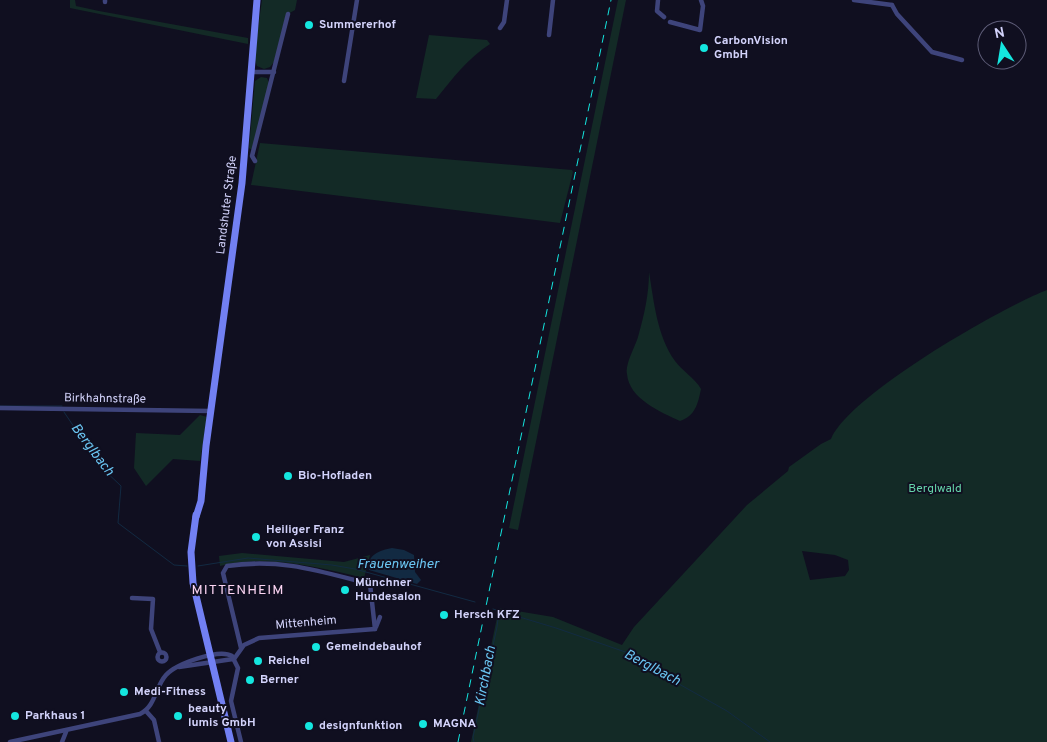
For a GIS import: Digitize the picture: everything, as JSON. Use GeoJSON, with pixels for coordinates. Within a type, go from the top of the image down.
{"type":"FeatureCollection","features":[{"type":"Feature","properties":{"kind":"main road","name":"Landshuter Straße"},"geometry":{"type":"LineString","coordinates":[[211,411],[242,183],[257,0]]}},
{"type":"Feature","properties":{"kind":"main road"},"geometry":{"type":"LineString","coordinates":[[211,411],[201,501],[196,518],[191,552],[193,583],[231,742]]}},
{"type":"Feature","properties":{"kind":"street"},"geometry":{"type":"LineString","coordinates":[[344,80],[357,0]]}},
{"type":"Feature","properties":{"kind":"street"},"geometry":{"type":"LineString","coordinates":[[500,28],[504,22],[507,0]]}},
{"type":"Feature","properties":{"kind":"street"},"geometry":{"type":"LineString","coordinates":[[549,35],[553,0]]}},
{"type":"Feature","properties":{"kind":"street"},"geometry":{"type":"LineString","coordinates":[[658,0],[657,11],[664,17]]}},
{"type":"Feature","properties":{"kind":"street"},"geometry":{"type":"LineString","coordinates":[[670,22],[700,30],[704,6],[702,0]]}},
{"type":"Feature","properties":{"kind":"street"},"geometry":{"type":"LineString","coordinates":[[854,0],[893,3],[897,14],[932,52],[962,60]]}},
{"type":"Feature","properties":{"kind":"street"},"geometry":{"type":"LineString","coordinates":[[255,161],[252,156],[288,14]]}},
{"type":"Feature","properties":{"kind":"street"},"geometry":{"type":"LineString","coordinates":[[251,72],[274,72]]}},
{"type":"Feature","properties":{"kind":"street","name":"Birkhahnstraße"},"geometry":{"type":"LineString","coordinates":[[0,408],[211,411]]}},
{"type":"Feature","properties":{"kind":"street"},"geometry":{"type":"LineString","coordinates":[[234,659],[241,648],[223,574],[227,566],[240,564],[297,565],[327,571],[370,584],[375,628]]}},
{"type":"Feature","properties":{"kind":"street"},"geometry":{"type":"LineString","coordinates":[[132,598],[153,599],[151,629],[160,652],[158,660],[163,662],[166,659],[175,668]]}},
{"type":"Feature","properties":{"kind":"street"},"geometry":{"type":"LineString","coordinates":[[375,628],[380,617]]}},
{"type":"Feature","properties":{"kind":"street","name":"Mittenheim"},"geometry":{"type":"LineString","coordinates":[[241,648],[259,638],[375,628]]}},
{"type":"Feature","properties":{"kind":"street"},"geometry":{"type":"LineString","coordinates":[[10,742],[66,732],[146,711],[164,676],[175,668],[210,659],[234,659]]}},
{"type":"Feature","properties":{"kind":"street"},"geometry":{"type":"LineString","coordinates":[[234,659],[238,670],[232,701],[241,742]]}},
{"type":"Feature","properties":{"kind":"street"},"geometry":{"type":"LineString","coordinates":[[146,711],[154,720],[159,742]]}},
{"type":"Feature","properties":{"kind":"street"},"geometry":{"type":"LineString","coordinates":[[62,742],[66,732]]}},
{"type":"Feature","properties":{"kind":"green space"},"geometry":{"type":"Polygon","coordinates":[[[70,0],[75,0],[76,6],[99,11],[248,38],[248,44],[70,8],[70,0]]]}},
{"type":"Feature","properties":{"kind":"green space"},"geometry":{"type":"Polygon","coordinates":[[[262,0],[297,0],[295,10],[286,15],[274,62],[270,67],[264,69],[257,66],[254,58],[262,0]]]}},
{"type":"Feature","properties":{"kind":"green space"},"geometry":{"type":"Polygon","coordinates":[[[618,0],[626,0],[518,530],[509,528],[618,0]]]}},
{"type":"Feature","properties":{"kind":"green space"},"geometry":{"type":"Polygon","coordinates":[[[429,35],[487,40],[490,44],[467,62],[436,99],[416,98],[429,35]]]}},
{"type":"Feature","properties":{"kind":"green space"},"geometry":{"type":"Polygon","coordinates":[[[261,77],[267,78],[269,83],[252,150],[249,148],[255,81],[261,77]]]}},
{"type":"Feature","properties":{"kind":"green space"},"geometry":{"type":"Polygon","coordinates":[[[260,143],[572,170],[573,172],[560,223],[251,185],[260,143]]]}},
{"type":"Feature","properties":{"kind":"green space"},"geometry":{"type":"Polygon","coordinates":[[[649,272],[657,318],[664,341],[675,361],[701,389],[695,409],[689,416],[680,421],[655,409],[633,391],[627,374],[629,361],[644,313],[649,272]]]}},
{"type":"Feature","properties":{"kind":"green space","name":"Berglwald"},"geometry":{"type":"Polygon","coordinates":[[[1047,290],[1047,742],[471,742],[499,608],[553,617],[622,645],[634,627],[747,505],[788,471],[789,467],[831,439],[844,421],[866,400],[895,377],[928,355],[963,333],[1047,290]],[[802,551],[810,580],[845,576],[849,570],[848,560],[835,555],[802,551]]]}},
{"type":"Feature","properties":{"kind":"green space"},"geometry":{"type":"Polygon","coordinates":[[[200,415],[207,417],[200,461],[173,459],[146,486],[134,468],[136,433],[180,435],[200,415]]]}},
{"type":"Feature","properties":{"kind":"green space"},"geometry":{"type":"Polygon","coordinates":[[[242,553],[344,562],[370,555],[364,578],[292,563],[256,561],[220,566],[219,556],[242,553]]]}},
{"type":"Feature","properties":{"kind":"water","name":"Frauenweiher"},"geometry":{"type":"Polygon","coordinates":[[[392,548],[404,550],[414,555],[415,572],[421,580],[417,584],[369,570],[370,561],[375,554],[392,548]]]}},
{"type":"Feature","properties":{"kind":"waterway","name":"Berglbach"},"geometry":{"type":"LineString","coordinates":[[0,406],[62,406]]}},
{"type":"Feature","properties":{"kind":"waterway","name":"Berglbach"},"geometry":{"type":"LineString","coordinates":[[64,412],[101,467],[121,486],[118,523],[174,565],[187,566]]}},
{"type":"Feature","properties":{"kind":"waterway","name":"Berglbach"},"geometry":{"type":"LineString","coordinates":[[198,566],[248,558],[332,565],[355,569],[475,602]]}},
{"type":"Feature","properties":{"kind":"waterway","name":"Berglbach"},"geometry":{"type":"LineString","coordinates":[[493,609],[634,655],[663,675],[727,711],[770,742]]}},
{"type":"Feature","properties":{"kind":"waterway","name":"Kirchbach"},"geometry":{"type":"LineString","coordinates":[[474,742],[473,737],[499,611]]}},
{"type":"Feature","properties":{"kind":"railway"},"geometry":{"type":"LineString","coordinates":[[458,742],[611,0]]}},
{"type":"Feature","properties":{"kind":"place","name":"Summererhof"},"geometry":{"type":"Point","coordinates":[309,25]}},
{"type":"Feature","properties":{"kind":"place","name":"CarbonVision GmbH"},"geometry":{"type":"Point","coordinates":[704,48]}},
{"type":"Feature","properties":{"kind":"place","name":"Bio-Hofladen"},"geometry":{"type":"Point","coordinates":[288,476]}},
{"type":"Feature","properties":{"kind":"place","name":"Heiliger Franz von Assisi"},"geometry":{"type":"Point","coordinates":[256,537]}},
{"type":"Feature","properties":{"kind":"place","name":"Münchner Hundesalon"},"geometry":{"type":"Point","coordinates":[345,590]}},
{"type":"Feature","properties":{"kind":"place","name":"Hersch KFZ"},"geometry":{"type":"Point","coordinates":[444,615]}},
{"type":"Feature","properties":{"kind":"place","name":"Gemeindebauhof"},"geometry":{"type":"Point","coordinates":[316,647]}},
{"type":"Feature","properties":{"kind":"place","name":"Reichel"},"geometry":{"type":"Point","coordinates":[258,661]}},
{"type":"Feature","properties":{"kind":"place","name":"Berner"},"geometry":{"type":"Point","coordinates":[250,680]}},
{"type":"Feature","properties":{"kind":"place","name":"Medi-Fitness"},"geometry":{"type":"Point","coordinates":[124,692]}},
{"type":"Feature","properties":{"kind":"place","name":"Parkhaus 1"},"geometry":{"type":"Point","coordinates":[15,716]}},
{"type":"Feature","properties":{"kind":"place","name":"beauty lumis GmbH"},"geometry":{"type":"Point","coordinates":[178,716]}},
{"type":"Feature","properties":{"kind":"place","name":"MAGNA"},"geometry":{"type":"Point","coordinates":[423,724]}},
{"type":"Feature","properties":{"kind":"place","name":"designfunktion"},"geometry":{"type":"Point","coordinates":[309,726]}},
{"type":"Feature","properties":{"kind":"district","name":"MITTENHEIM"},"geometry":{"type":"Point","coordinates":[238,590]}}]}
